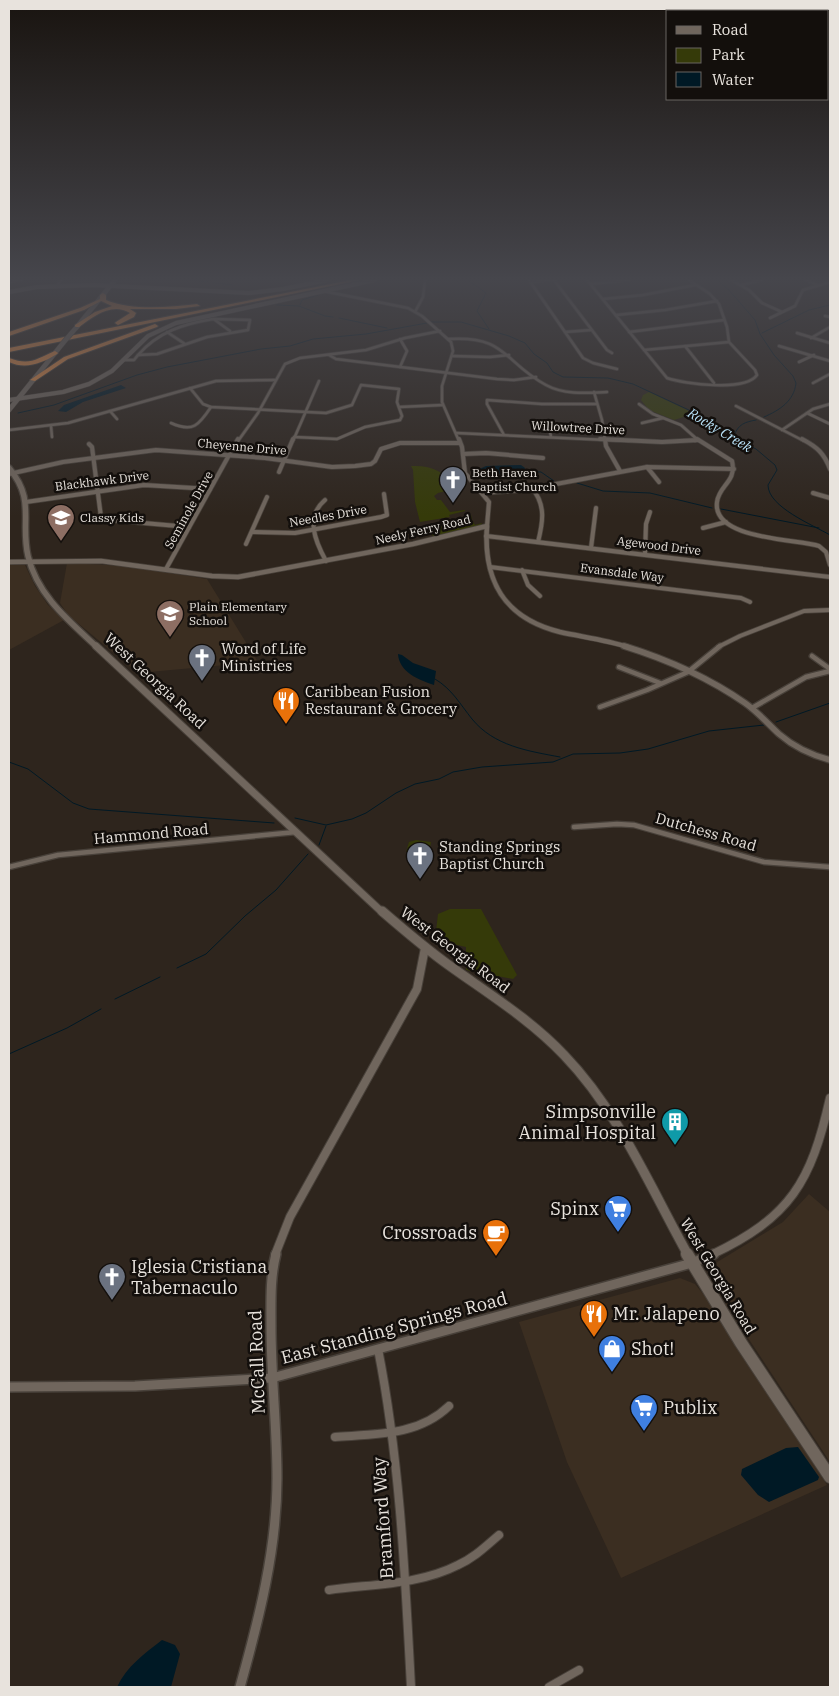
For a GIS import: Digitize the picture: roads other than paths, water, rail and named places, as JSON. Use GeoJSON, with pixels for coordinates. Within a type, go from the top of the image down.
{"type":"FeatureCollection","features":[{"type":"Feature","properties":{"kind":"highway"},"geometry":{"type":"LineString","coordinates":[[9,360],[16,364],[32,363],[41,359]]}},
{"type":"Feature","properties":{"kind":"highway"},"geometry":{"type":"LineString","coordinates":[[9,367],[32,375],[64,359]]}},
{"type":"Feature","properties":{"kind":"highway"},"geometry":{"type":"LineString","coordinates":[[9,367],[45,365]]}},
{"type":"Feature","properties":{"kind":"main road"},"geometry":{"type":"LineString","coordinates":[[9,410],[32,375],[50,359]]}},
{"type":"Feature","properties":{"kind":"main road","name":"West Georgia Road"},"geometry":{"type":"LineString","coordinates":[[9,468],[11,473],[18,476],[25,490],[27,543],[30,561],[39,584],[60,612],[372,903],[425,948],[519,1015],[545,1036],[577,1069],[608,1112],[692,1263],[830,1477]]}},
{"type":"Feature","properties":{"kind":"street"},"geometry":{"type":"LineString","coordinates":[[9,400],[50,395],[82,386],[107,374],[124,360],[131,361],[134,359]]}},
{"type":"Feature","properties":{"kind":"street","name":"Seminole Drive"},"geometry":{"type":"LineString","coordinates":[[166,569],[236,441],[260,410],[282,367],[289,362],[305,359]]}},
{"type":"Feature","properties":{"kind":"street"},"geometry":{"type":"LineString","coordinates":[[337,359],[506,380],[536,377]]}},
{"type":"Feature","properties":{"kind":"street"},"geometry":{"type":"LineString","coordinates":[[400,367],[403,359]]}},
{"type":"Feature","properties":{"kind":"street"},"geometry":{"type":"LineString","coordinates":[[451,359],[441,391],[443,405],[460,443],[465,473],[483,493],[490,506],[487,526]]}},
{"type":"Feature","properties":{"kind":"street"},"geometry":{"type":"LineString","coordinates":[[514,359],[545,384],[558,389],[607,392]]}},
{"type":"Feature","properties":{"kind":"street"},"geometry":{"type":"LineString","coordinates":[[586,359],[617,369]]}},
{"type":"Feature","properties":{"kind":"street"},"geometry":{"type":"LineString","coordinates":[[651,359],[670,380],[683,383],[714,383],[744,382],[757,376],[755,370],[745,359]]}},
{"type":"Feature","properties":{"kind":"street"},"geometry":{"type":"LineString","coordinates":[[695,359],[714,383]]}},
{"type":"Feature","properties":{"kind":"street"},"geometry":{"type":"LineString","coordinates":[[799,362],[805,359]]}},
{"type":"Feature","properties":{"kind":"street"},"geometry":{"type":"LineString","coordinates":[[813,383],[830,374]]}},
{"type":"Feature","properties":{"kind":"street"},"geometry":{"type":"LineString","coordinates":[[9,430],[51,426],[218,380],[246,378],[275,380]]}},
{"type":"Feature","properties":{"kind":"street"},"geometry":{"type":"LineString","coordinates":[[279,472],[319,381]]}},
{"type":"Feature","properties":{"kind":"street"},"geometry":{"type":"LineString","coordinates":[[190,388],[203,404],[211,407],[331,413],[354,403],[360,386],[363,384],[398,388],[401,419],[365,427],[337,439],[294,437]]}},
{"type":"Feature","properties":{"kind":"street"},"geometry":{"type":"LineString","coordinates":[[594,392],[602,420],[604,439],[610,455],[620,471]]}},
{"type":"Feature","properties":{"kind":"street"},"geometry":{"type":"LineString","coordinates":[[504,434],[487,404],[488,400],[542,404],[597,404]]}},
{"type":"Feature","properties":{"kind":"street"},"geometry":{"type":"LineString","coordinates":[[639,404],[650,412],[681,425],[698,440],[730,459],[733,463],[734,469],[716,501],[717,510],[726,522],[753,534],[813,545],[824,549],[830,547]]}},
{"type":"Feature","properties":{"kind":"street"},"geometry":{"type":"LineString","coordinates":[[782,430],[807,413],[820,406],[830,404]]}},
{"type":"Feature","properties":{"kind":"street"},"geometry":{"type":"LineString","coordinates":[[399,407],[443,405]]}},
{"type":"Feature","properties":{"kind":"street"},"geometry":{"type":"LineString","coordinates":[[736,406],[817,447],[829,462],[830,469]]}},
{"type":"Feature","properties":{"kind":"street"},"geometry":{"type":"LineString","coordinates":[[171,423],[185,426],[198,425],[211,407]]}},
{"type":"Feature","properties":{"kind":"street"},"geometry":{"type":"LineString","coordinates":[[110,411],[118,419]]}},
{"type":"Feature","properties":{"kind":"street"},"geometry":{"type":"LineString","coordinates":[[807,413],[830,424]]}},
{"type":"Feature","properties":{"kind":"street"},"geometry":{"type":"LineString","coordinates":[[642,423],[664,418]]}},
{"type":"Feature","properties":{"kind":"street"},"geometry":{"type":"LineString","coordinates":[[549,424],[551,437]]}},
{"type":"Feature","properties":{"kind":"street"},"geometry":{"type":"LineString","coordinates":[[51,426],[52,437]]}},
{"type":"Feature","properties":{"kind":"street","name":"Willowtree Drive"},"geometry":{"type":"LineString","coordinates":[[456,433],[680,442],[698,440]]}},
{"type":"Feature","properties":{"kind":"street","name":"Cheyenne Drive"},"geometry":{"type":"LineString","coordinates":[[11,473],[93,458],[156,450],[284,460],[332,467],[366,465],[375,461],[381,449],[394,444],[460,443]]}},
{"type":"Feature","properties":{"kind":"street"},"geometry":{"type":"LineString","coordinates":[[89,444],[92,447],[100,515],[104,519],[189,527]]}},
{"type":"Feature","properties":{"kind":"street"},"geometry":{"type":"LineString","coordinates":[[463,454],[486,453],[543,458]]}},
{"type":"Feature","properties":{"kind":"street"},"geometry":{"type":"LineString","coordinates":[[483,493],[532,488],[647,467],[734,469]]}},
{"type":"Feature","properties":{"kind":"street"},"geometry":{"type":"LineString","coordinates":[[647,467],[659,482]]}},
{"type":"Feature","properties":{"kind":"street","name":"Blackhawk Drive"},"geometry":{"type":"LineString","coordinates":[[26,502],[149,485],[210,489]]}},
{"type":"Feature","properties":{"kind":"street"},"geometry":{"type":"LineString","coordinates":[[532,488],[542,502],[538,542]]}},
{"type":"Feature","properties":{"kind":"street"},"geometry":{"type":"LineString","coordinates":[[826,496],[830,492]]}},
{"type":"Feature","properties":{"kind":"street"},"geometry":{"type":"LineString","coordinates":[[813,493],[830,498]]}},
{"type":"Feature","properties":{"kind":"street","name":"Needles Drive"},"geometry":{"type":"LineString","coordinates":[[252,532],[284,534],[387,515],[384,494]]}},
{"type":"Feature","properties":{"kind":"street"},"geometry":{"type":"LineString","coordinates":[[246,544],[268,497]]}},
{"type":"Feature","properties":{"kind":"street"},"geometry":{"type":"LineString","coordinates":[[325,500],[319,505],[313,530],[326,561]]}},
{"type":"Feature","properties":{"kind":"street"},"geometry":{"type":"LineString","coordinates":[[591,548],[596,508]]}},
{"type":"Feature","properties":{"kind":"street"},"geometry":{"type":"LineString","coordinates":[[645,554],[646,524],[650,512]]}},
{"type":"Feature","properties":{"kind":"street"},"geometry":{"type":"LineString","coordinates":[[703,528],[726,522]]}},
{"type":"Feature","properties":{"kind":"street","name":"Neely Ferry Road"},"geometry":{"type":"LineString","coordinates":[[9,562],[83,560],[129,564],[230,578],[430,540],[487,526],[485,546],[494,583],[501,596],[514,611],[533,623],[550,630],[624,646],[688,672],[752,708],[787,740],[809,753],[830,760]]}},
{"type":"Feature","properties":{"kind":"street","name":"Agewood Drive"},"geometry":{"type":"LineString","coordinates":[[486,536],[830,577]]}},
{"type":"Feature","properties":{"kind":"street"},"geometry":{"type":"LineString","coordinates":[[824,549],[830,565]]}},
{"type":"Feature","properties":{"kind":"street","name":"Evansdale Way"},"geometry":{"type":"LineString","coordinates":[[490,567],[741,598],[750,602]]}},
{"type":"Feature","properties":{"kind":"street"},"geometry":{"type":"LineString","coordinates":[[522,570],[530,590],[540,596]]}},
{"type":"Feature","properties":{"kind":"street"},"geometry":{"type":"LineString","coordinates":[[600,707],[647,690],[688,672],[719,646],[740,636],[804,611],[830,610]]}},
{"type":"Feature","properties":{"kind":"street"},"geometry":{"type":"LineString","coordinates":[[812,656],[830,670]]}},
{"type":"Feature","properties":{"kind":"street"},"geometry":{"type":"LineString","coordinates":[[618,667],[660,683]]}},
{"type":"Feature","properties":{"kind":"street"},"geometry":{"type":"LineString","coordinates":[[752,708],[806,677],[830,670]]}},
{"type":"Feature","properties":{"kind":"street","name":"Dutchess Road"},"geometry":{"type":"LineString","coordinates":[[574,827],[617,824],[634,825],[764,862],[830,867]]}},
{"type":"Feature","properties":{"kind":"street","name":"Hammond Road"},"geometry":{"type":"LineString","coordinates":[[9,867],[58,855],[296,832]]}},
{"type":"Feature","properties":{"kind":"street","name":"McCall Road"},"geometry":{"type":"LineString","coordinates":[[240,1687],[264,1598],[273,1544],[277,1479],[272,1378],[271,1287],[275,1258],[282,1235],[322,1158],[416,989],[422,971],[425,948]]}},
{"type":"Feature","properties":{"kind":"street","name":"East Standing Springs Road"},"geometry":{"type":"LineString","coordinates":[[9,1386],[135,1386],[272,1378],[692,1263],[716,1254],[766,1224],[793,1198],[812,1164],[830,1098]]}},
{"type":"Feature","properties":{"kind":"street","name":"Bramford Way"},"geometry":{"type":"LineString","coordinates":[[378,1348],[392,1432],[410,1687]]}},
{"type":"Feature","properties":{"kind":"street"},"geometry":{"type":"LineString","coordinates":[[335,1437],[392,1432],[428,1422],[450,1406]]}},
{"type":"Feature","properties":{"kind":"street"},"geometry":{"type":"LineString","coordinates":[[329,1590],[404,1582],[441,1574],[461,1565],[499,1535]]}},
{"type":"Feature","properties":{"kind":"street"},"geometry":{"type":"LineString","coordinates":[[549,1687],[579,1670]]}},
{"type":"Feature","properties":{"kind":"water"},"geometry":{"type":"Polygon","coordinates":[[[121,385],[126,388],[83,402],[66,412],[58,411],[64,405],[121,385]]]}},
{"type":"Feature","properties":{"kind":"water"},"geometry":{"type":"Polygon","coordinates":[[[521,465],[525,468],[524,471],[508,475],[475,471],[486,466],[521,465]]]}},
{"type":"Feature","properties":{"kind":"water"},"geometry":{"type":"Polygon","coordinates":[[[398,654],[413,663],[436,671],[434,685],[416,678],[406,670],[399,660],[398,654]]]}},
{"type":"Feature","properties":{"kind":"water"},"geometry":{"type":"Polygon","coordinates":[[[798,1447],[819,1477],[818,1480],[769,1502],[758,1495],[741,1475],[742,1469],[786,1448],[798,1447]]]}},
{"type":"Feature","properties":{"kind":"water"},"geometry":{"type":"Polygon","coordinates":[[[162,1640],[175,1645],[180,1654],[171,1687],[117,1687],[126,1673],[142,1655],[162,1640]]]}},
{"type":"Feature","properties":{"kind":"waterway","name":"Rocky Creek"},"geometry":{"type":"LineString","coordinates":[[18,413],[54,405],[137,375],[208,359]]}},
{"type":"Feature","properties":{"kind":"waterway","name":"Rocky Creek"},"geometry":{"type":"LineString","coordinates":[[541,359],[547,363],[553,372],[563,377],[608,378],[633,384],[691,411],[716,429],[756,449],[775,465],[777,470],[768,485],[775,501],[815,527]]}},
{"type":"Feature","properties":{"kind":"waterway"},"geometry":{"type":"LineString","coordinates":[[764,417],[785,404],[795,389],[796,383],[793,376],[778,359]]}},
{"type":"Feature","properties":{"kind":"waterway"},"geometry":{"type":"LineString","coordinates":[[734,436],[742,424],[756,420]]}},
{"type":"Feature","properties":{"kind":"waterway"},"geometry":{"type":"LineString","coordinates":[[524,471],[541,472],[554,481]]}},
{"type":"Feature","properties":{"kind":"waterway"},"geometry":{"type":"LineString","coordinates":[[577,483],[603,491],[650,493],[712,508]]}},
{"type":"Feature","properties":{"kind":"waterway"},"geometry":{"type":"LineString","coordinates":[[721,509],[815,527]]}},
{"type":"Feature","properties":{"kind":"waterway","name":"Rocky Creek"},"geometry":{"type":"LineString","coordinates":[[815,527],[819,528]]}},
{"type":"Feature","properties":{"kind":"waterway","name":"Rocky Creek"},"geometry":{"type":"LineString","coordinates":[[815,527],[830,535]]}},
{"type":"Feature","properties":{"kind":"waterway"},"geometry":{"type":"LineString","coordinates":[[435,679],[451,692],[472,719],[491,735],[512,746],[560,757]]}},
{"type":"Feature","properties":{"kind":"waterway"},"geometry":{"type":"LineString","coordinates":[[776,722],[830,703]]}},
{"type":"Feature","properties":{"kind":"waterway"},"geometry":{"type":"LineString","coordinates":[[295,818],[326,825],[352,819],[366,813],[396,793],[415,784],[439,779],[453,772],[482,767],[553,762],[573,754],[620,753],[648,749],[709,731],[764,725]]}},
{"type":"Feature","properties":{"kind":"waterway"},"geometry":{"type":"LineString","coordinates":[[9,762],[28,769],[73,803],[89,809],[274,823]]}},
{"type":"Feature","properties":{"kind":"waterway"},"geometry":{"type":"LineString","coordinates":[[319,845],[326,826]]}},
{"type":"Feature","properties":{"kind":"waterway"},"geometry":{"type":"LineString","coordinates":[[177,968],[206,954],[245,916],[276,890],[308,854]]}},
{"type":"Feature","properties":{"kind":"waterway"},"geometry":{"type":"LineString","coordinates":[[115,999],[160,977]]}},
{"type":"Feature","properties":{"kind":"waterway"},"geometry":{"type":"LineString","coordinates":[[9,1054],[67,1028],[101,1009]]}},
{"type":"Feature","properties":{"kind":"place","name":"Beth Haven Baptist Church"},"geometry":{"type":"Point","coordinates":[453,504]}},
{"type":"Feature","properties":{"kind":"place","name":"Classy Kids"},"geometry":{"type":"Point","coordinates":[61,542]}},
{"type":"Feature","properties":{"kind":"place","name":"Plain Elementary School"},"geometry":{"type":"Point","coordinates":[170,638]}},
{"type":"Feature","properties":{"kind":"place","name":"Word of Life Ministries"},"geometry":{"type":"Point","coordinates":[202,682]}},
{"type":"Feature","properties":{"kind":"place","name":"Caribbean Fusion Restaurant & Grocery"},"geometry":{"type":"Point","coordinates":[286,725]}},
{"type":"Feature","properties":{"kind":"place","name":"Standing Springs Baptist Church"},"geometry":{"type":"Point","coordinates":[420,880]}},
{"type":"Feature","properties":{"kind":"place","name":"Simpsonville Animal Hospital"},"geometry":{"type":"Point","coordinates":[675,1146]}},
{"type":"Feature","properties":{"kind":"place","name":"Spinx"},"geometry":{"type":"Point","coordinates":[618,1233]}},
{"type":"Feature","properties":{"kind":"place","name":"Crossroads"},"geometry":{"type":"Point","coordinates":[496,1257]}},
{"type":"Feature","properties":{"kind":"place","name":"Iglesia Cristiana Tabernaculo"},"geometry":{"type":"Point","coordinates":[112,1301]}},
{"type":"Feature","properties":{"kind":"place","name":"Mr. Jalapeno"},"geometry":{"type":"Point","coordinates":[594,1338]}},
{"type":"Feature","properties":{"kind":"place","name":"Shot!"},"geometry":{"type":"Point","coordinates":[612,1373]}},
{"type":"Feature","properties":{"kind":"place","name":"Publix"},"geometry":{"type":"Point","coordinates":[644,1432]}}]}
